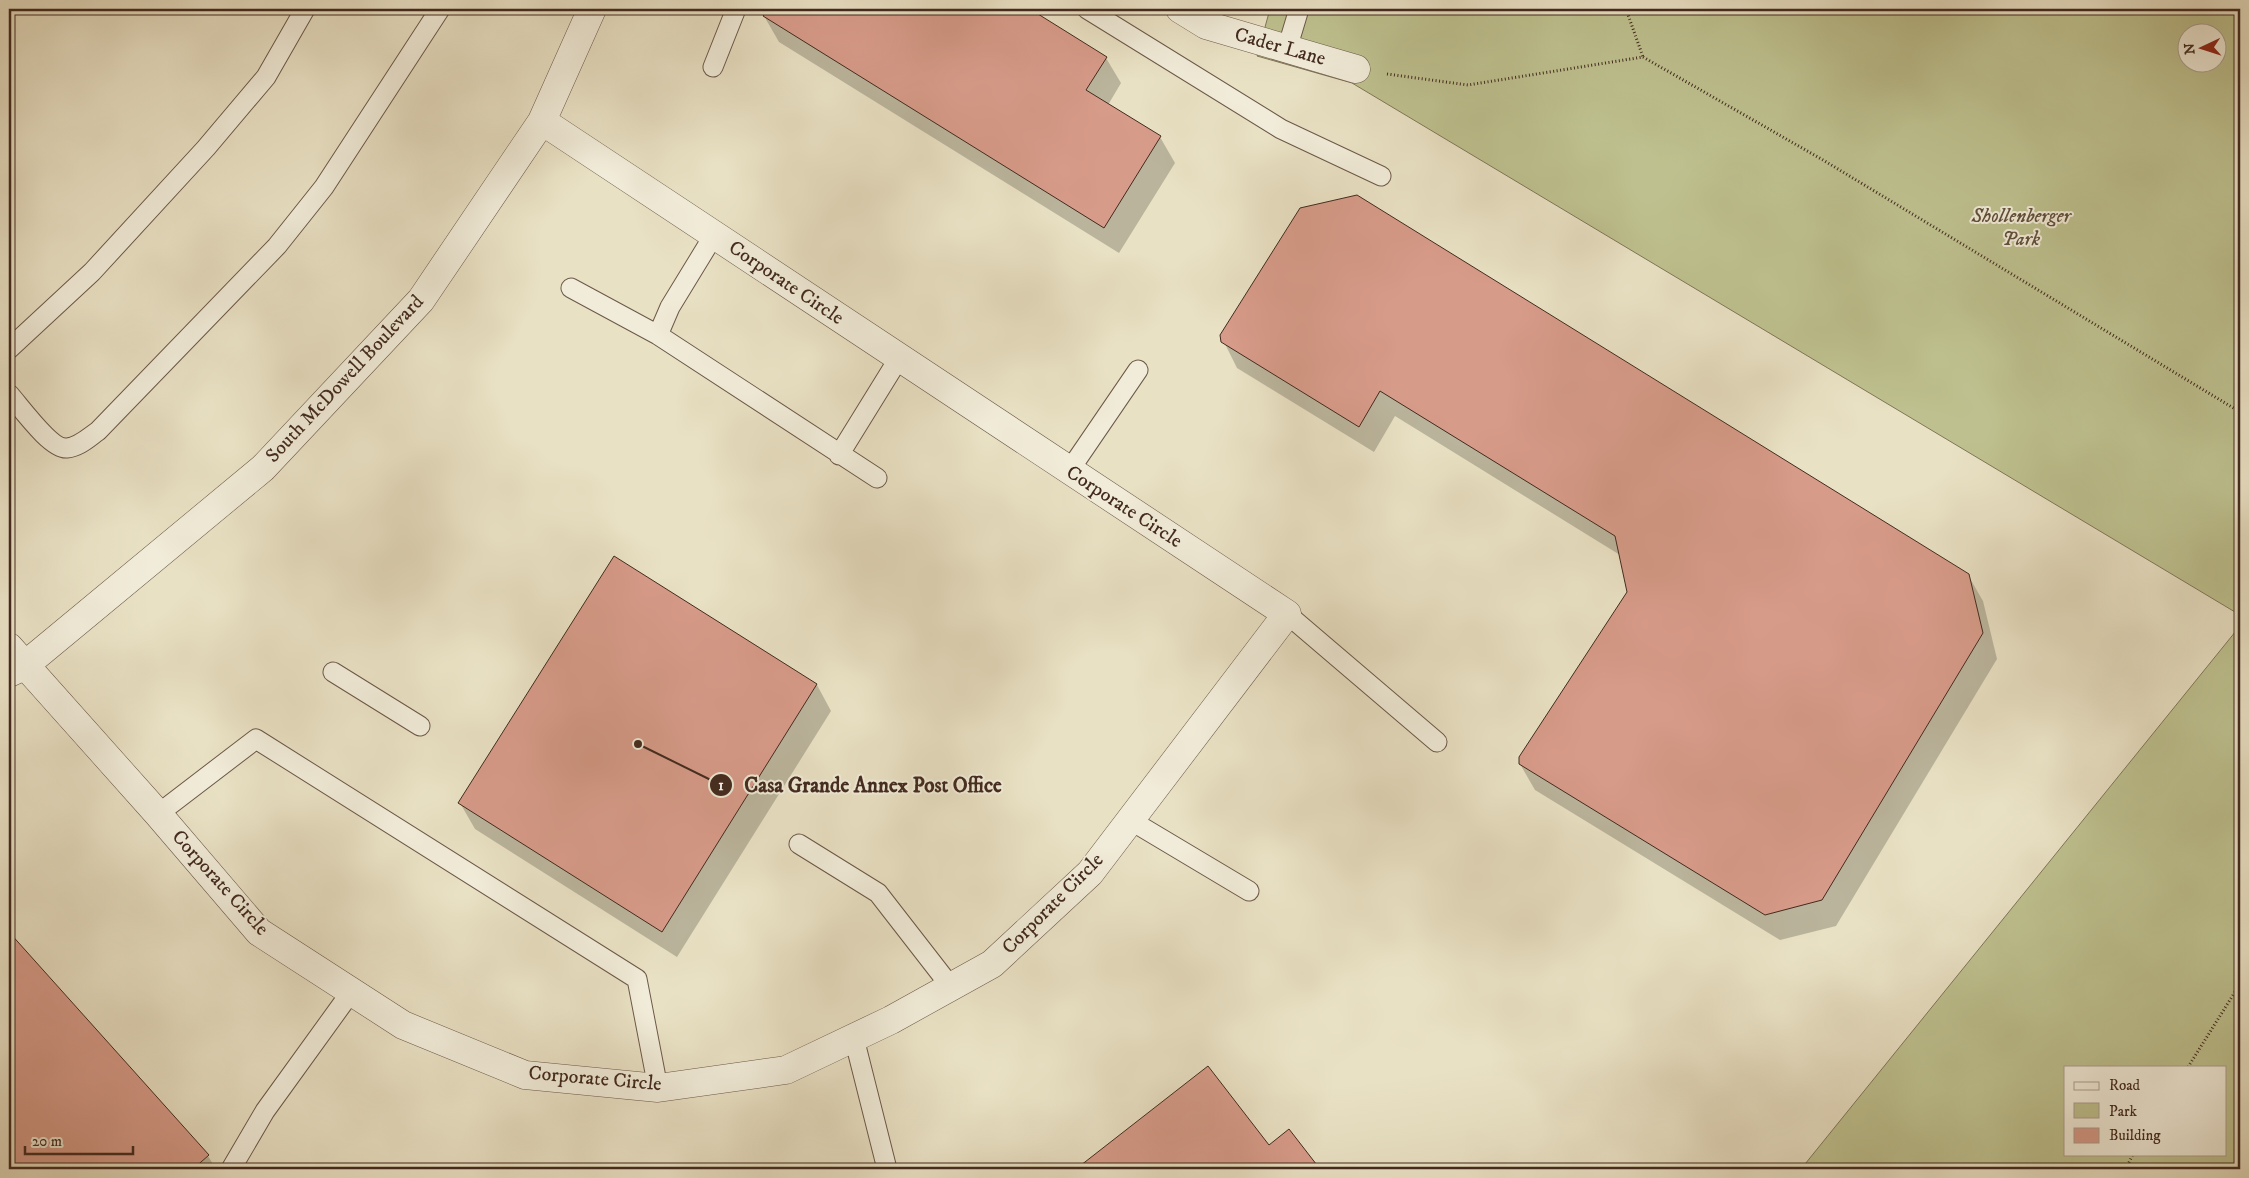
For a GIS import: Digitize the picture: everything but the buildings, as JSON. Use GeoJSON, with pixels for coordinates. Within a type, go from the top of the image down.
{"type":"FeatureCollection","features":[{"type":"Feature","properties":{"kind":"street","name":"South McDowell Boulevard"},"geometry":{"type":"LineString","coordinates":[[14,662],[263,468],[421,300],[542,121],[592,9]]}},
{"type":"Feature","properties":{"kind":"street","name":"Cader Lane"},"geometry":{"type":"LineString","coordinates":[[1180,9],[1206,25],[1356,69]]}},
{"type":"Feature","properties":{"kind":"street","name":"Corporate Circle"},"geometry":{"type":"LineString","coordinates":[[14,662],[158,814],[259,932],[403,1025],[525,1075],[658,1088],[786,1070],[854,1038],[992,964],[1090,872],[1287,614],[542,121]]}},
{"type":"Feature","properties":{"kind":"lane"},"geometry":{"type":"LineString","coordinates":[[9,350],[92,272],[206,148],[266,77],[305,9]]}},
{"type":"Feature","properties":{"kind":"lane"},"geometry":{"type":"LineString","coordinates":[[9,394],[53,444],[66,449],[79,445],[98,431],[288,233],[324,187],[440,9]]}},
{"type":"Feature","properties":{"kind":"lane"},"geometry":{"type":"LineString","coordinates":[[713,67],[736,9]]}},
{"type":"Feature","properties":{"kind":"lane"},"geometry":{"type":"LineString","coordinates":[[1087,9],[1281,129],[1381,176]]}},
{"type":"Feature","properties":{"kind":"lane"},"geometry":{"type":"LineString","coordinates":[[1287,49],[1299,9]]}},
{"type":"Feature","properties":{"kind":"lane"},"geometry":{"type":"LineString","coordinates":[[658,335],[670,307],[714,235]]}},
{"type":"Feature","properties":{"kind":"lane"},"geometry":{"type":"LineString","coordinates":[[571,288],[658,335],[839,455],[877,478]]}},
{"type":"Feature","properties":{"kind":"lane"},"geometry":{"type":"LineString","coordinates":[[839,455],[899,358]]}},
{"type":"Feature","properties":{"kind":"lane"},"geometry":{"type":"LineString","coordinates":[[1069,471],[1138,370]]}},
{"type":"Feature","properties":{"kind":"lane"},"geometry":{"type":"LineString","coordinates":[[1287,614],[1437,742]]}},
{"type":"Feature","properties":{"kind":"lane"},"geometry":{"type":"LineString","coordinates":[[333,672],[420,726]]}},
{"type":"Feature","properties":{"kind":"lane"},"geometry":{"type":"LineString","coordinates":[[158,814],[256,739],[637,979],[658,1088]]}},
{"type":"Feature","properties":{"kind":"lane"},"geometry":{"type":"LineString","coordinates":[[1130,820],[1249,891]]}},
{"type":"Feature","properties":{"kind":"lane"},"geometry":{"type":"LineString","coordinates":[[799,844],[878,892],[951,986]]}},
{"type":"Feature","properties":{"kind":"lane"},"geometry":{"type":"LineString","coordinates":[[230,1169],[265,1111],[352,992]]}},
{"type":"Feature","properties":{"kind":"lane"},"geometry":{"type":"LineString","coordinates":[[854,1038],[887,1169]]}},
{"type":"Feature","properties":{"kind":"path"},"geometry":{"type":"LineString","coordinates":[[1626,9],[1643,57]]}},
{"type":"Feature","properties":{"kind":"path"},"geometry":{"type":"LineString","coordinates":[[1356,69],[1468,85],[1643,57],[1823,160],[2240,412]]}},
{"type":"Feature","properties":{"kind":"path"},"geometry":{"type":"LineString","coordinates":[[2189,1066],[2240,984]]}},
{"type":"Feature","properties":{"kind":"path"},"geometry":{"type":"LineString","coordinates":[[2126,1169],[2132,1156]]}},
{"type":"Feature","properties":{"kind":"green space","name":"Shollenberger Park"},"geometry":{"type":"Polygon","coordinates":[[[1270,9],[2240,9],[2240,615],[1352,83],[1257,56],[1270,9]]]}},
{"type":"Feature","properties":{"kind":"green space"},"geometry":{"type":"Polygon","coordinates":[[[2240,626],[2240,1169],[1801,1169],[2240,626]]]}},
{"type":"Feature","properties":{"kind":"place","name":"Casa Grande Annex Post Office"},"geometry":{"type":"Point","coordinates":[638,744]}}]}
